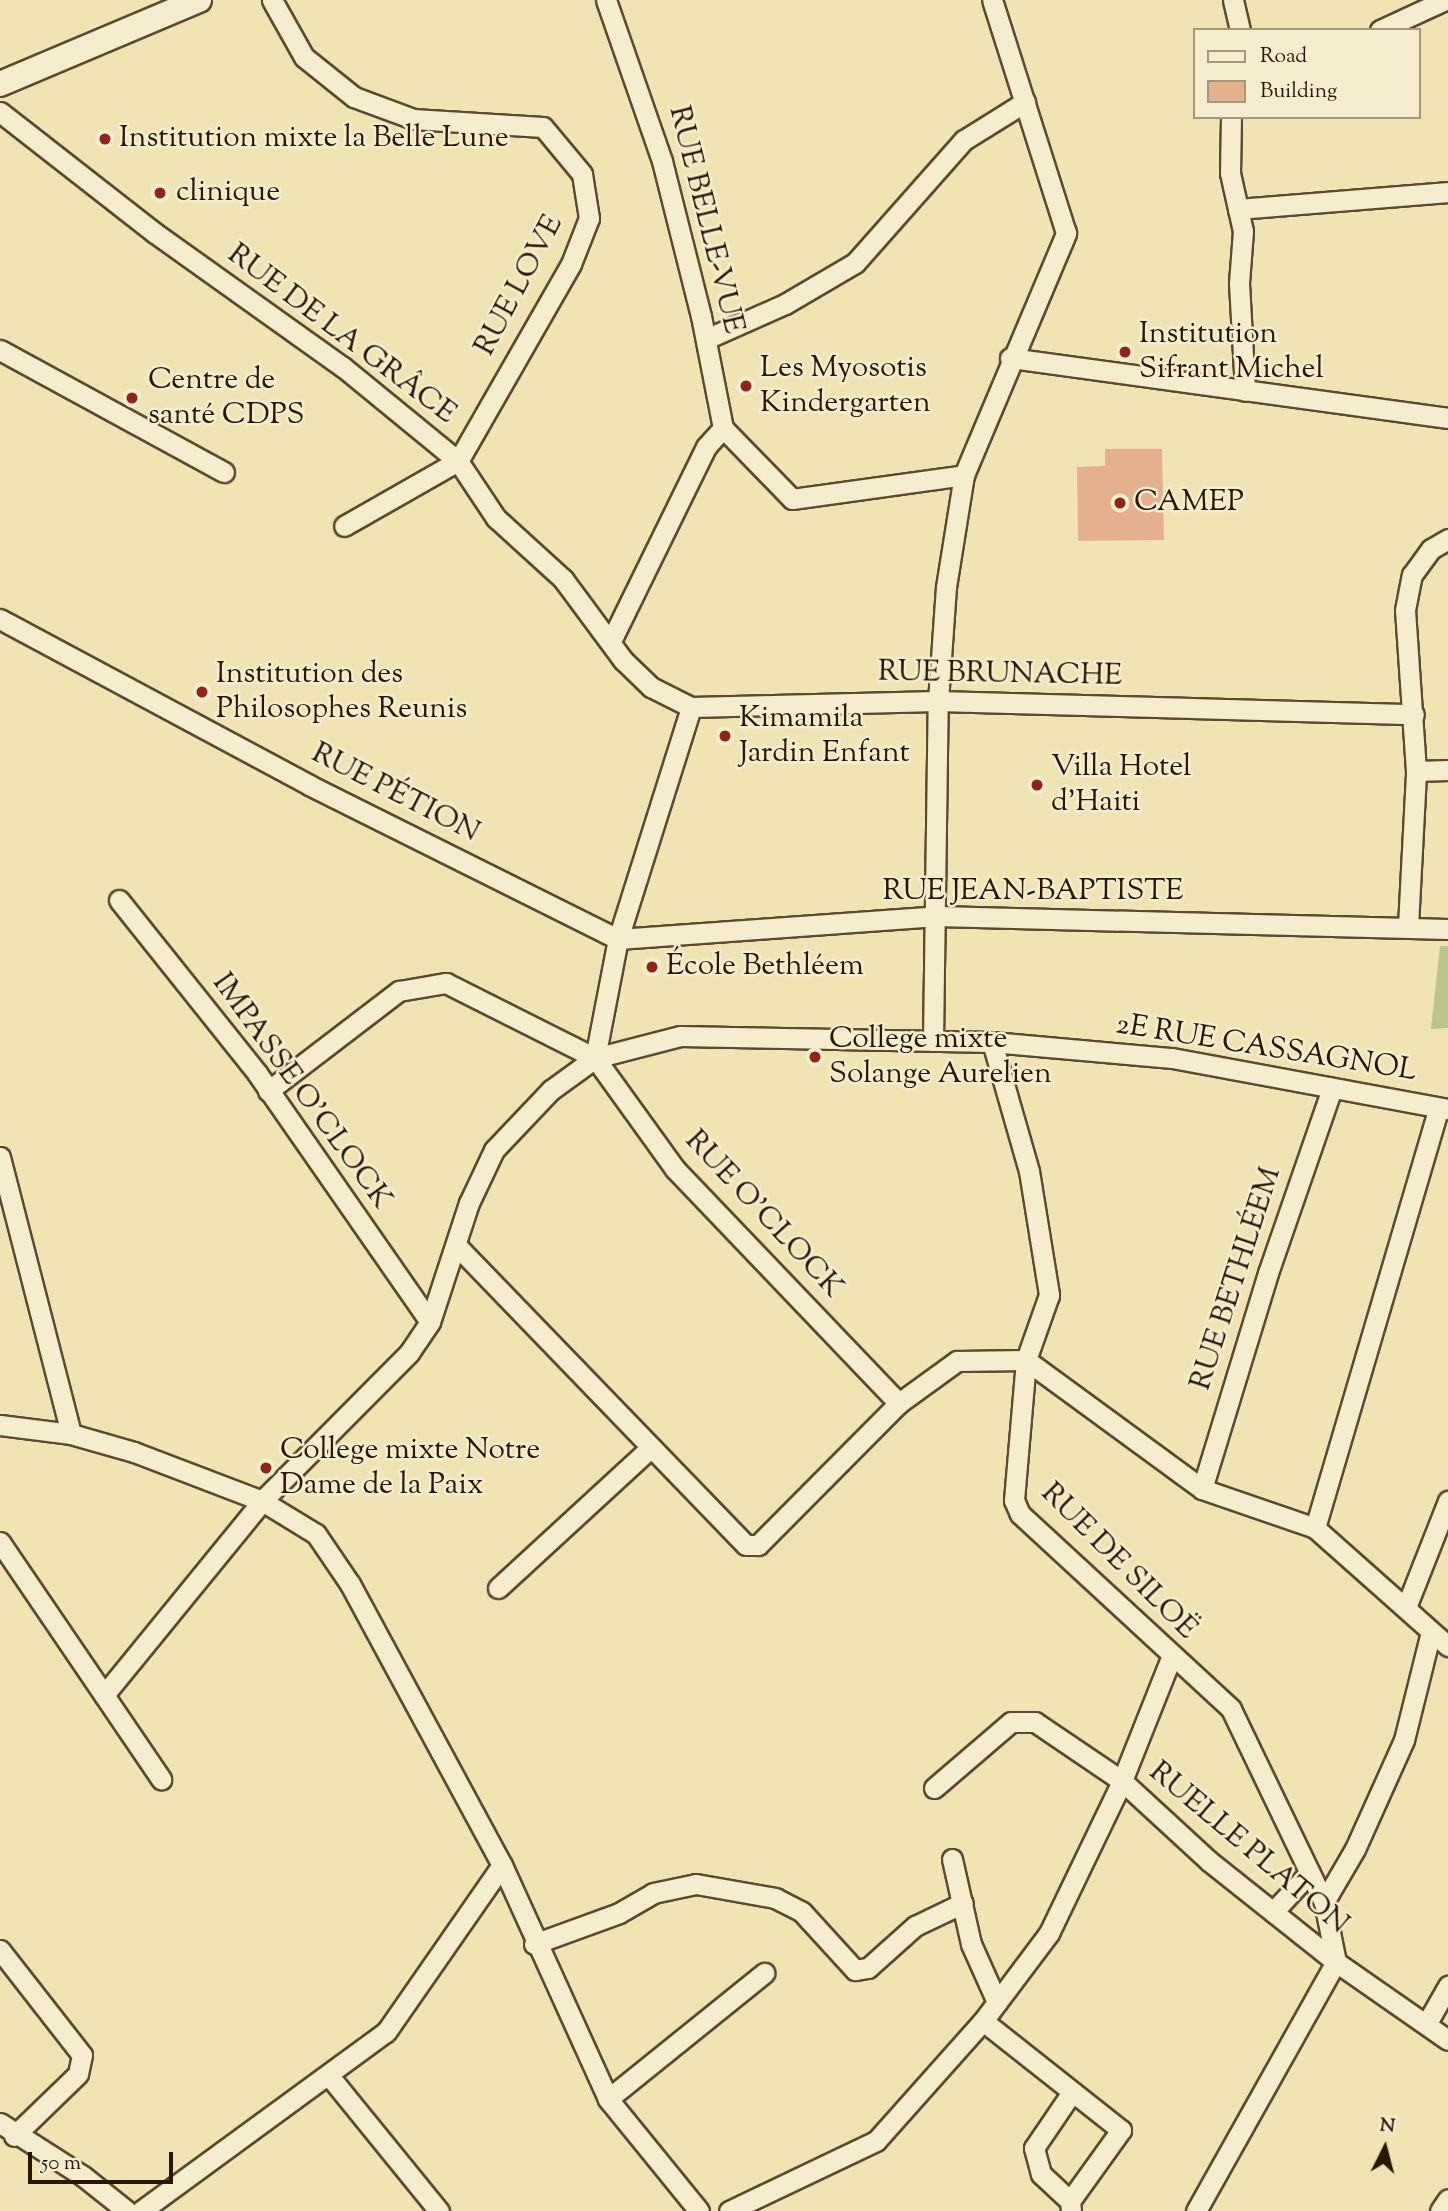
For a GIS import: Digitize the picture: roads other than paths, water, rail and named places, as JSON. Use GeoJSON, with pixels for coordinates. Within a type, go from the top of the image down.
{"type":"FeatureCollection","features":[{"type":"Feature","properties":{"kind":"street"},"geometry":{"type":"LineString","coordinates":[[0,84],[199,0]]}},
{"type":"Feature","properties":{"kind":"street","name":"RUE LOVE"},"geometry":{"type":"LineString","coordinates":[[272,0],[304,57],[354,97],[414,120],[543,127],[582,174],[589,218],[572,264],[458,461]]}},
{"type":"Feature","properties":{"kind":"street","name":"RUE BELLE-VUE"},"geometry":{"type":"LineString","coordinates":[[606,0],[662,161],[706,339],[723,428]]}},
{"type":"Feature","properties":{"kind":"street"},"geometry":{"type":"LineString","coordinates":[[933,1041],[938,701],[946,587],[964,475],[1010,358],[1066,233],[992,0]]}},
{"type":"Feature","properties":{"kind":"street"},"geometry":{"type":"LineString","coordinates":[[1233,0],[1240,28]]}},
{"type":"Feature","properties":{"kind":"street"},"geometry":{"type":"LineString","coordinates":[[1384,28],[1445,0]]}},
{"type":"Feature","properties":{"kind":"street"},"geometry":{"type":"LineString","coordinates":[[706,339],[785,304],[855,263],[964,140],[1025,102]]}},
{"type":"Feature","properties":{"kind":"street","name":"RUE DE LA GRÂCE"},"geometry":{"type":"LineString","coordinates":[[0,112],[155,233],[342,367],[458,461],[496,518],[563,579],[611,641]]}},
{"type":"Feature","properties":{"kind":"street"},"geometry":{"type":"LineString","coordinates":[[1231,119],[1230,173],[1238,209],[1245,391]]}},
{"type":"Feature","properties":{"kind":"street"},"geometry":{"type":"LineString","coordinates":[[1238,209],[1448,192]]}},
{"type":"Feature","properties":{"kind":"street"},"geometry":{"type":"LineString","coordinates":[[0,350],[224,472]]}},
{"type":"Feature","properties":{"kind":"street"},"geometry":{"type":"LineString","coordinates":[[1010,358],[1448,418]]}},
{"type":"Feature","properties":{"kind":"street"},"geometry":{"type":"LineString","coordinates":[[611,641],[706,447],[723,428],[792,499],[964,475]]}},
{"type":"Feature","properties":{"kind":"street"},"geometry":{"type":"LineString","coordinates":[[344,526],[458,461]]}},
{"type":"Feature","properties":{"kind":"street"},"geometry":{"type":"LineString","coordinates":[[1408,926],[1416,771],[1405,610],[1412,575],[1431,550],[1448,539]]}},
{"type":"Feature","properties":{"kind":"street","name":"RUE PÉTION"},"geometry":{"type":"LineString","coordinates":[[0,619],[309,785],[618,939]]}},
{"type":"Feature","properties":{"kind":"street","name":"RUE BRUNACHE"},"geometry":{"type":"LineString","coordinates":[[611,641],[651,687],[691,707],[938,701],[1414,714]]}},
{"type":"Feature","properties":{"kind":"street"},"geometry":{"type":"LineString","coordinates":[[268,1091],[399,991],[446,983],[595,1058],[618,939],[691,707]]}},
{"type":"Feature","properties":{"kind":"street"},"geometry":{"type":"LineString","coordinates":[[1416,771],[1448,770]]}},
{"type":"Feature","properties":{"kind":"street","name":"IMPASSE O'CLOCK"},"geometry":{"type":"LineString","coordinates":[[119,900],[268,1091],[430,1322]]}},
{"type":"Feature","properties":{"kind":"street","name":"RUE JEAN-BAPTISTE"},"geometry":{"type":"LineString","coordinates":[[618,939],[936,916],[1448,929]]}},
{"type":"Feature","properties":{"kind":"street","name":"2E RUE CASSAGNOL"},"geometry":{"type":"LineString","coordinates":[[104,1695],[262,1501],[409,1353],[430,1322],[468,1203],[494,1150],[551,1090],[595,1058],[680,1036],[992,1042],[1172,1058],[1443,1109]]}},
{"type":"Feature","properties":{"kind":"street","name":"RUE DE SILOË"},"geometry":{"type":"LineString","coordinates":[[992,1042],[1029,1171],[1049,1294],[1026,1360],[1014,1500],[1020,1514],[1171,1658],[1231,1709],[1324,1902],[1336,1962]]}},
{"type":"Feature","properties":{"kind":"street","name":"RUE O'CLOCK"},"geometry":{"type":"LineString","coordinates":[[595,1058],[676,1169],[899,1403]]}},
{"type":"Feature","properties":{"kind":"street","name":"RUE BETHLÉEM"},"geometry":{"type":"LineString","coordinates":[[1202,1489],[1268,1273],[1332,1088]]}},
{"type":"Feature","properties":{"kind":"street"},"geometry":{"type":"LineString","coordinates":[[1315,1528],[1443,1109]]}},
{"type":"Feature","properties":{"kind":"street"},"geometry":{"type":"LineString","coordinates":[[0,1157],[71,1434]]}},
{"type":"Feature","properties":{"kind":"street"},"geometry":{"type":"LineString","coordinates":[[456,1245],[740,1541],[758,1545],[899,1403],[957,1361],[1026,1360],[1202,1489],[1315,1528],[1408,1605],[1431,1632],[1448,1646]]}},
{"type":"Feature","properties":{"kind":"street"},"geometry":{"type":"LineString","coordinates":[[0,1425],[71,1434],[262,1501],[316,1534],[350,1584],[502,1865],[534,1944],[607,2099],[699,2211]]}},
{"type":"Feature","properties":{"kind":"street"},"geometry":{"type":"LineString","coordinates":[[498,1588],[650,1448]]}},
{"type":"Feature","properties":{"kind":"street"},"geometry":{"type":"LineString","coordinates":[[1408,1605],[1448,1501]]}},
{"type":"Feature","properties":{"kind":"street"},"geometry":{"type":"LineString","coordinates":[[0,1542],[161,1779]]}},
{"type":"Feature","properties":{"kind":"street"},"geometry":{"type":"LineString","coordinates":[[1324,1902],[1355,1849],[1404,1740],[1431,1632]]}},
{"type":"Feature","properties":{"kind":"street"},"geometry":{"type":"LineString","coordinates":[[730,2211],[876,2141],[984,2021],[1049,1933],[1122,1781],[1171,1658]]}},
{"type":"Feature","properties":{"kind":"street","name":"RUELLE PLATON"},"geometry":{"type":"LineString","coordinates":[[934,1788],[1011,1721],[1022,1719],[1035,1723],[1122,1781],[1273,1912],[1336,1962],[1448,2040]]}},
{"type":"Feature","properties":{"kind":"street"},"geometry":{"type":"LineString","coordinates":[[952,1859],[971,1944],[997,2002]]}},
{"type":"Feature","properties":{"kind":"street"},"geometry":{"type":"LineString","coordinates":[[141,2211],[330,2077],[386,2032],[502,1865]]}},
{"type":"Feature","properties":{"kind":"street"},"geometry":{"type":"LineString","coordinates":[[1273,1912],[1310,1872]]}},
{"type":"Feature","properties":{"kind":"street"},"geometry":{"type":"LineString","coordinates":[[534,1944],[619,1913],[653,1893],[696,1884],[764,1895],[802,1912],[855,1970],[868,1968],[915,1926],[963,1903]]}},
{"type":"Feature","properties":{"kind":"street"},"geometry":{"type":"LineString","coordinates":[[0,1950],[82,2054],[78,2074],[7,2129],[83,2176],[127,2211]]}},
{"type":"Feature","properties":{"kind":"street"},"geometry":{"type":"LineString","coordinates":[[1196,2211],[1336,1962]]}},
{"type":"Feature","properties":{"kind":"street"},"geometry":{"type":"LineString","coordinates":[[607,2099],[764,1973]]}},
{"type":"Feature","properties":{"kind":"street"},"geometry":{"type":"LineString","coordinates":[[1427,2023],[1448,1986]]}},
{"type":"Feature","properties":{"kind":"street"},"geometry":{"type":"LineString","coordinates":[[984,2021],[1121,2130],[1071,2206],[1041,2174],[1034,2148],[1072,2092]]}},
{"type":"Feature","properties":{"kind":"street"},"geometry":{"type":"LineString","coordinates":[[330,2077],[439,2211]]}},
{"type":"Feature","properties":{"kind":"street"},"geometry":{"type":"LineString","coordinates":[[1440,2211],[1448,2199]]}},
{"type":"Feature","properties":{"kind":"place","name":"Institution mixte la Belle Lune"},"geometry":{"type":"Point","coordinates":[105,139]}},
{"type":"Feature","properties":{"kind":"place","name":"clinique"},"geometry":{"type":"Point","coordinates":[160,193]}},
{"type":"Feature","properties":{"kind":"place","name":"Institution Sifrant Michel"},"geometry":{"type":"Point","coordinates":[1125,352]}},
{"type":"Feature","properties":{"kind":"place","name":"Les Myosotis Kindergarten"},"geometry":{"type":"Point","coordinates":[746,386]}},
{"type":"Feature","properties":{"kind":"place","name":"Centre de santé CDPS"},"geometry":{"type":"Point","coordinates":[132,398]}},
{"type":"Feature","properties":{"kind":"place","name":"CAMEP"},"geometry":{"type":"Point","coordinates":[1120,503]}},
{"type":"Feature","properties":{"kind":"place","name":"Institution des Philosophes Reunis"},"geometry":{"type":"Point","coordinates":[202,692]}},
{"type":"Feature","properties":{"kind":"place","name":"Kimamila Jardin Enfant"},"geometry":{"type":"Point","coordinates":[725,736]}},
{"type":"Feature","properties":{"kind":"place","name":"Villa Hotel d'Haiti"},"geometry":{"type":"Point","coordinates":[1037,785]}},
{"type":"Feature","properties":{"kind":"place","name":"École Bethléem"},"geometry":{"type":"Point","coordinates":[652,967]}},
{"type":"Feature","properties":{"kind":"place","name":"College mixte Solange Aurelien"},"geometry":{"type":"Point","coordinates":[815,1057]}},
{"type":"Feature","properties":{"kind":"place","name":"College mixte Notre Dame de la Paix"},"geometry":{"type":"Point","coordinates":[266,1468]}}]}
